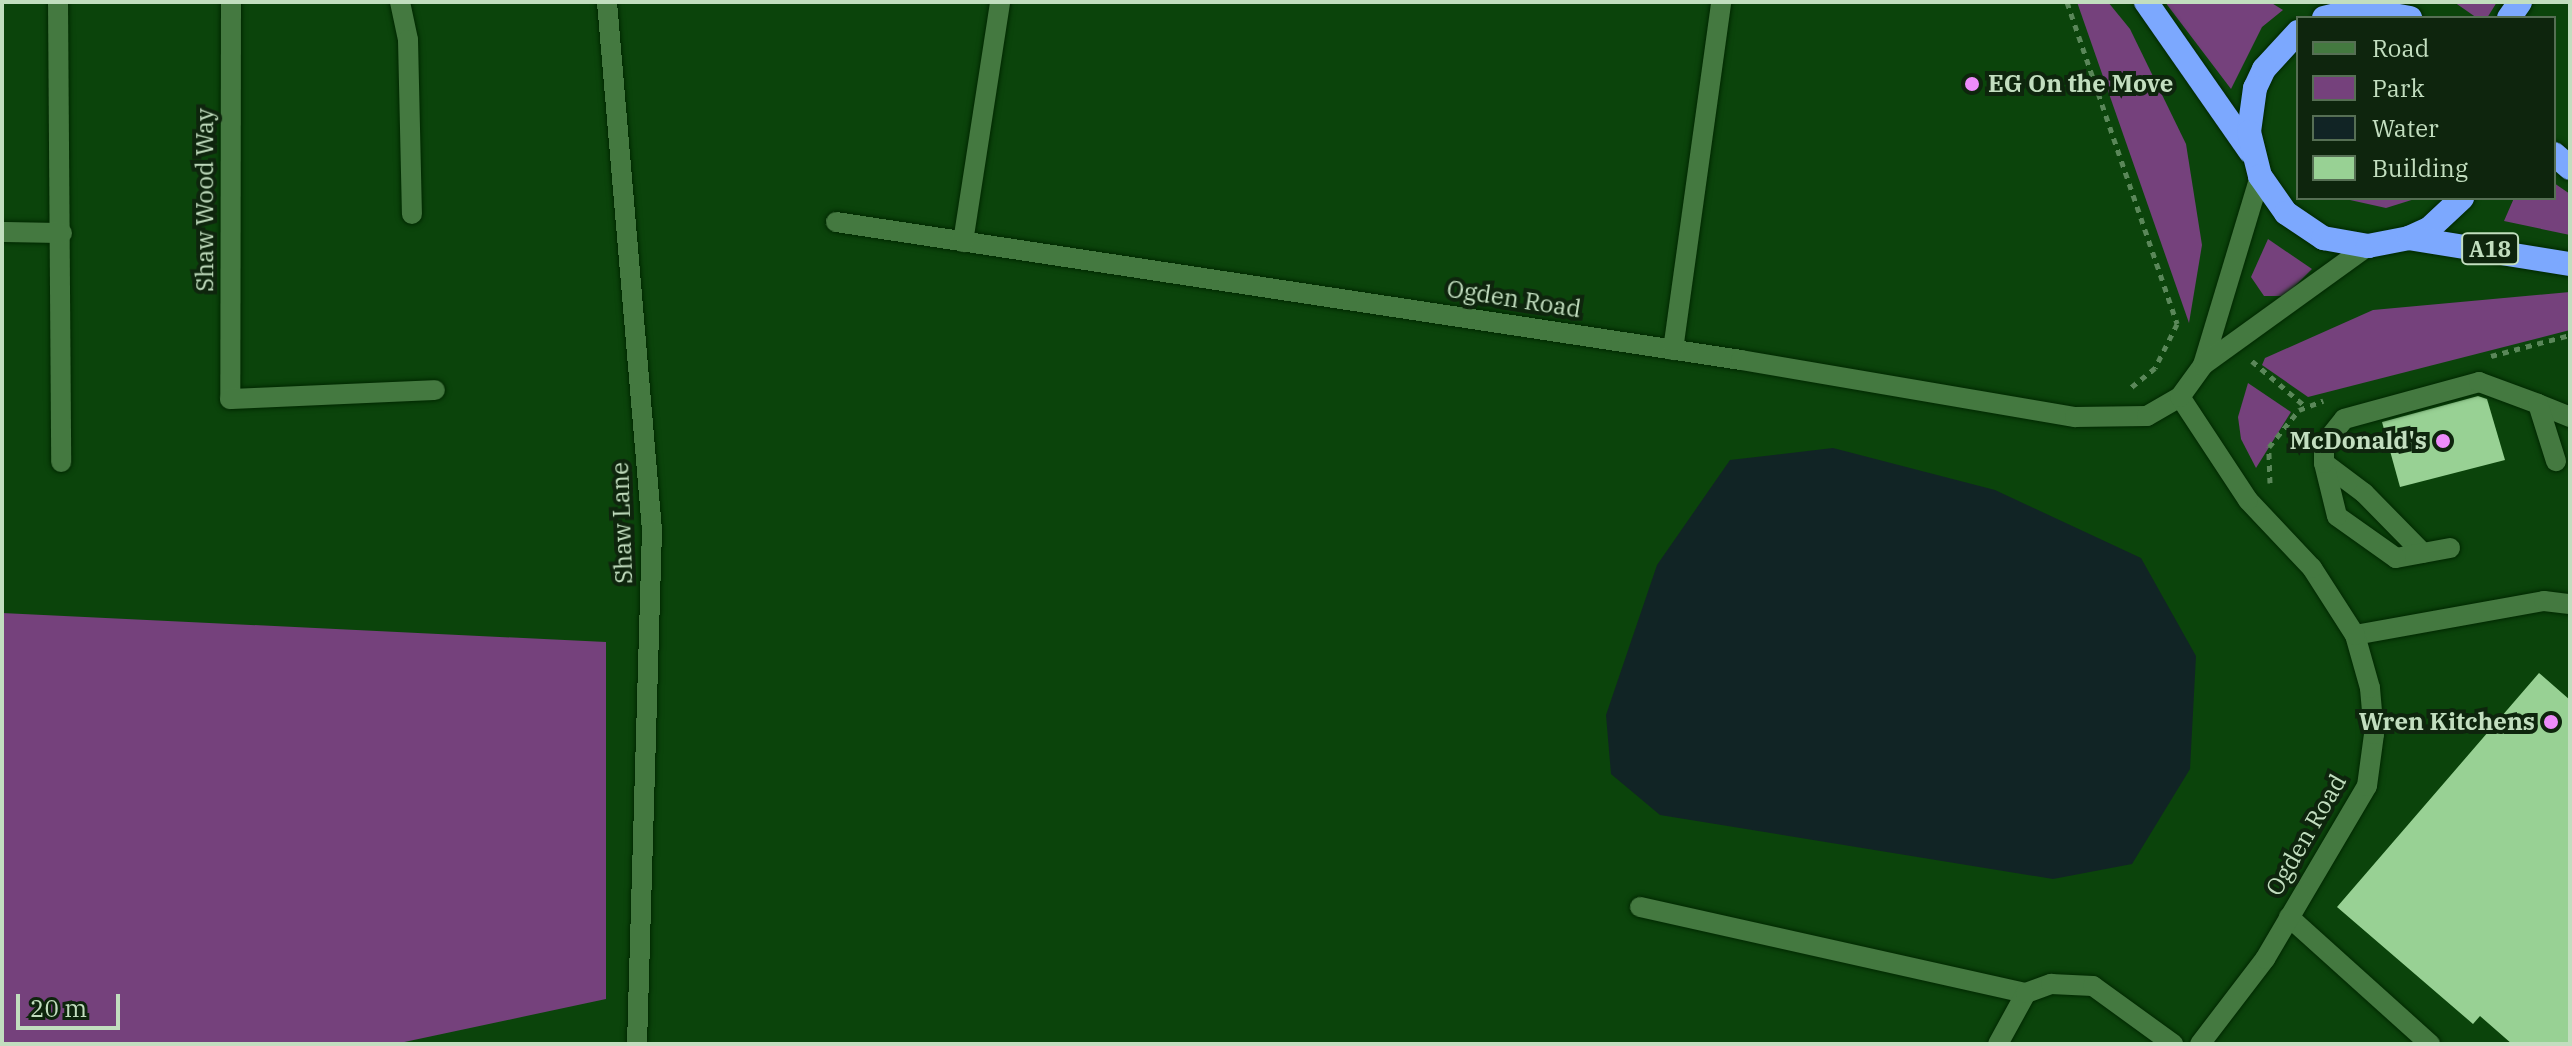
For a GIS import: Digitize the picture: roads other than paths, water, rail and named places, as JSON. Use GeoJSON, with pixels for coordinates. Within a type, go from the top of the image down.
{"type":"FeatureCollection","features":[{"type":"Feature","properties":{"kind":"highway"},"geometry":{"type":"LineString","coordinates":[[2146,2],[2256,165],[2271,196],[2303,227],[2345,244],[2368,246],[2409,238],[2430,228],[2460,200]]}},
{"type":"Feature","properties":{"kind":"highway"},"geometry":{"type":"LineString","coordinates":[[2322,12],[2364,6],[2402,16]]}},
{"type":"Feature","properties":{"kind":"highway"},"geometry":{"type":"LineString","coordinates":[[2256,165],[2255,88],[2277,51],[2296,34]]}},
{"type":"Feature","properties":{"kind":"highway","name":"A18"},"geometry":{"type":"LineString","coordinates":[[2409,238],[2570,264]]}},
{"type":"Feature","properties":{"kind":"street"},"geometry":{"type":"LineString","coordinates":[[58,2],[62,233],[61,462]]}},
{"type":"Feature","properties":{"kind":"street","name":"Shaw Wood Way"},"geometry":{"type":"LineString","coordinates":[[231,2],[230,399],[435,390]]}},
{"type":"Feature","properties":{"kind":"street"},"geometry":{"type":"LineString","coordinates":[[400,2],[408,40],[412,214]]}},
{"type":"Feature","properties":{"kind":"street","name":"Shaw Lane"},"geometry":{"type":"LineString","coordinates":[[607,2],[652,530],[637,1044]]}},
{"type":"Feature","properties":{"kind":"street"},"geometry":{"type":"LineString","coordinates":[[963,242],[1000,2]]}},
{"type":"Feature","properties":{"kind":"street"},"geometry":{"type":"LineString","coordinates":[[1673,350],[1721,2]]}},
{"type":"Feature","properties":{"kind":"street","name":"Ogden Road"},"geometry":{"type":"LineString","coordinates":[[2203,365],[2256,165]]}},
{"type":"Feature","properties":{"kind":"street","name":"Ogden Road"},"geometry":{"type":"LineString","coordinates":[[836,222],[1673,350],[2093,419],[2147,416],[2180,397],[2203,365],[2368,246]]}},
{"type":"Feature","properties":{"kind":"street"},"geometry":{"type":"LineString","coordinates":[[2,232],[62,233]]}},
{"type":"Feature","properties":{"kind":"street"},"geometry":{"type":"LineString","coordinates":[[2450,548],[2396,558],[2337,516],[2324,463],[2324,444],[2344,419],[2479,382],[2570,417]]}},
{"type":"Feature","properties":{"kind":"street","name":"Ogden Road"},"geometry":{"type":"LineString","coordinates":[[2180,397],[2248,500],[2312,568],[2355,635],[2370,688],[2374,734],[2367,786],[2289,917],[2200,1044]]}},
{"type":"Feature","properties":{"kind":"street"},"geometry":{"type":"LineString","coordinates":[[2538,404],[2556,461]]}},
{"type":"Feature","properties":{"kind":"street"},"geometry":{"type":"LineString","coordinates":[[2324,463],[2364,493],[2423,553]]}},
{"type":"Feature","properties":{"kind":"street"},"geometry":{"type":"LineString","coordinates":[[2355,635],[2544,601],[2570,604]]}},
{"type":"Feature","properties":{"kind":"street"},"geometry":{"type":"LineString","coordinates":[[1640,907],[2026,993],[2051,984],[2093,986],[2173,1044]]}},
{"type":"Feature","properties":{"kind":"street"},"geometry":{"type":"LineString","coordinates":[[2289,917],[2430,1044]]}},
{"type":"Feature","properties":{"kind":"street"},"geometry":{"type":"LineString","coordinates":[[1998,1044],[2026,993]]}},
{"type":"Feature","properties":{"kind":"water"},"geometry":{"type":"Polygon","coordinates":[[[1833,448],[1995,490],[2141,558],[2196,656],[2190,769],[2132,864],[2053,879],[1660,815],[1611,774],[1606,715],[1657,565],[1730,460],[1833,448]]]}},
{"type":"Feature","properties":{"kind":"place","name":"EG On the Move"},"geometry":{"type":"Point","coordinates":[1972,84]}},
{"type":"Feature","properties":{"kind":"place","name":"McDonald's"},"geometry":{"type":"Point","coordinates":[2443,441]}},
{"type":"Feature","properties":{"kind":"place","name":"Wren Kitchens"},"geometry":{"type":"Point","coordinates":[2551,722]}}]}
